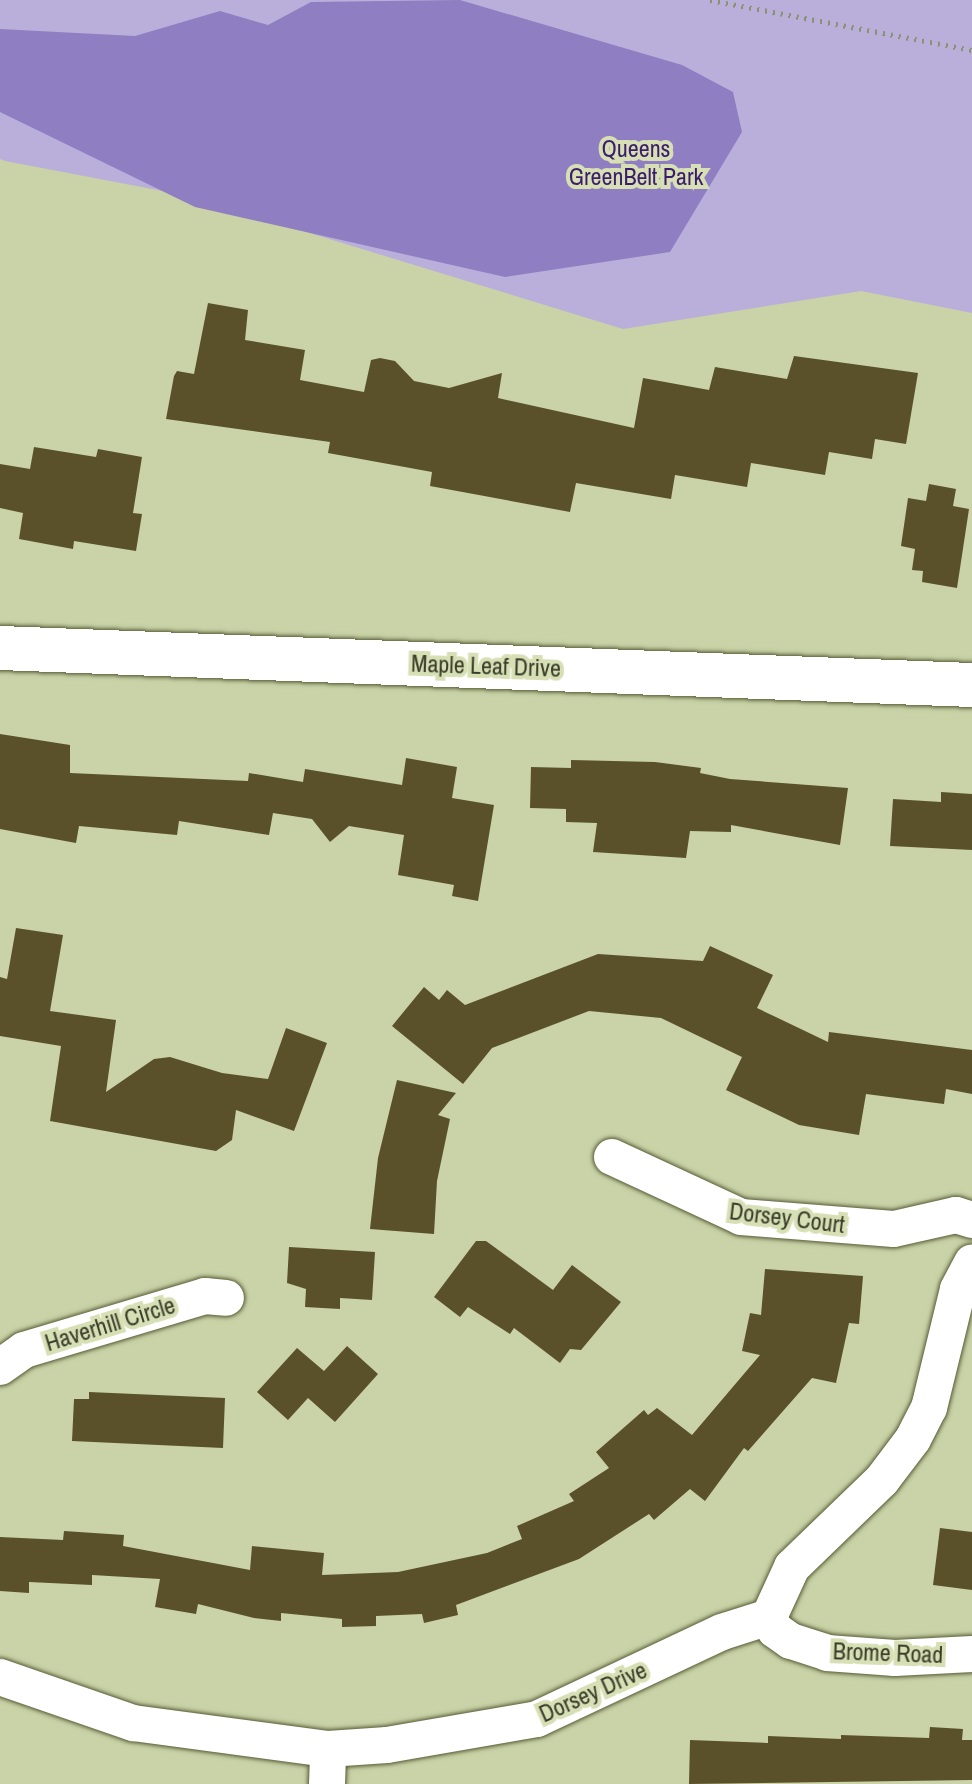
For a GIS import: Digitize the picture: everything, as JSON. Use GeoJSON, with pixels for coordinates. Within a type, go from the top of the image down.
{"type":"FeatureCollection","features":[{"type":"Feature","properties":{"kind":"street","name":"Maple Leaf Drive"},"geometry":{"type":"LineString","coordinates":[[0,648],[972,685]]}},
{"type":"Feature","properties":{"kind":"street","name":"Dorsey Court"},"geometry":{"type":"LineString","coordinates":[[612,1157],[741,1217],[894,1229],[956,1215],[972,1220]]}},
{"type":"Feature","properties":{"kind":"street"},"geometry":{"type":"LineString","coordinates":[[769,1617],[792,1567],[882,1480],[913,1439],[929,1408],[958,1289],[972,1263]]}},
{"type":"Feature","properties":{"kind":"street","name":"Haverhill Circle"},"geometry":{"type":"LineString","coordinates":[[0,1367],[24,1350],[205,1296],[226,1298]]}},
{"type":"Feature","properties":{"kind":"street","name":"Brome Road"},"geometry":{"type":"LineString","coordinates":[[769,1617],[775,1630],[791,1641],[827,1653],[895,1658],[972,1654]]}},
{"type":"Feature","properties":{"kind":"street","name":"Dorsey Drive"},"geometry":{"type":"LineString","coordinates":[[0,1677],[133,1723],[328,1766],[537,1719],[722,1632],[769,1617]]}},
{"type":"Feature","properties":{"kind":"path"},"geometry":{"type":"LineString","coordinates":[[710,0],[972,50]]}},
{"type":"Feature","properties":{"kind":"green space","name":"Queens GreenBelt Park"},"geometry":{"type":"Polygon","coordinates":[[[0,0],[972,0],[972,313],[861,291],[623,329],[189,196],[5,161],[0,159],[0,0]]]}},
{"type":"Feature","properties":{"kind":"green space"},"geometry":{"type":"Polygon","coordinates":[[[460,0],[682,65],[733,92],[742,132],[670,252],[505,277],[195,207],[0,112],[0,29],[135,36],[220,11],[268,25],[311,2],[460,0]]]}},
{"type":"Feature","properties":{"kind":"building"},"geometry":{"type":"Polygon","coordinates":[[[208,303],[248,310],[245,340],[305,350],[300,380],[364,392],[371,360],[380,358],[395,361],[414,381],[449,388],[502,373],[498,398],[634,428],[643,378],[709,390],[715,367],[787,379],[794,356],[918,373],[906,444],[875,439],[872,459],[829,452],[825,475],[751,463],[747,487],[675,475],[671,499],[576,483],[570,512],[430,486],[432,472],[328,453],[330,442],[166,419],[177,371],[194,374],[208,303]]]}},
{"type":"Feature","properties":{"kind":"building"},"geometry":{"type":"Polygon","coordinates":[[[34,447],[96,457],[98,449],[142,457],[133,513],[142,514],[136,551],[74,541],[73,549],[19,539],[23,513],[0,508],[0,464],[30,469],[34,447]]]}},
{"type":"Feature","properties":{"kind":"building"},"geometry":{"type":"Polygon","coordinates":[[[929,484],[956,489],[953,506],[969,509],[957,588],[922,582],[923,571],[912,570],[915,549],[901,546],[908,498],[926,501],[929,484]]]}},
{"type":"Feature","properties":{"kind":"building"},"geometry":{"type":"Polygon","coordinates":[[[0,734],[70,745],[70,773],[248,781],[249,773],[303,782],[305,769],[402,785],[406,758],[457,767],[452,798],[494,805],[478,901],[452,896],[454,885],[398,875],[404,835],[349,826],[330,842],[312,819],[273,813],[269,835],[179,821],[177,835],[79,826],[76,843],[0,829],[0,734]]]}},
{"type":"Feature","properties":{"kind":"building"},"geometry":{"type":"Polygon","coordinates":[[[571,760],[655,762],[701,768],[700,773],[730,779],[848,788],[840,845],[731,825],[731,832],[690,831],[686,858],[593,852],[597,823],[566,822],[566,809],[530,808],[531,767],[571,768],[571,760]]]}},
{"type":"Feature","properties":{"kind":"building"},"geometry":{"type":"Polygon","coordinates":[[[941,792],[972,794],[972,850],[890,846],[893,799],[941,802],[941,792]]]}},
{"type":"Feature","properties":{"kind":"building"},"geometry":{"type":"Polygon","coordinates":[[[16,928],[63,935],[50,1011],[116,1020],[106,1092],[154,1059],[170,1057],[222,1073],[268,1079],[286,1028],[327,1043],[294,1131],[236,1110],[232,1140],[216,1151],[50,1121],[61,1046],[0,1036],[0,977],[7,979],[16,928]]]}},
{"type":"Feature","properties":{"kind":"building"},"geometry":{"type":"Polygon","coordinates":[[[710,946],[773,975],[757,1008],[828,1042],[829,1032],[972,1050],[972,1094],[946,1089],[944,1104],[866,1094],[859,1135],[799,1125],[726,1090],[742,1057],[661,1018],[589,1011],[492,1048],[463,1084],[392,1026],[424,987],[439,1000],[447,990],[465,1005],[598,954],[703,961],[710,946]]]}},
{"type":"Feature","properties":{"kind":"building"},"geometry":{"type":"Polygon","coordinates":[[[397,1080],[456,1093],[438,1115],[450,1119],[437,1181],[434,1234],[370,1229],[378,1158],[397,1080]]]}},
{"type":"Feature","properties":{"kind":"building"},"geometry":{"type":"Polygon","coordinates":[[[476,1241],[486,1241],[553,1290],[572,1265],[621,1302],[581,1350],[570,1349],[560,1363],[514,1328],[510,1334],[468,1307],[460,1317],[434,1297],[476,1241]]]}},
{"type":"Feature","properties":{"kind":"building"},"geometry":{"type":"Polygon","coordinates":[[[289,1247],[375,1252],[372,1300],[340,1298],[340,1309],[305,1307],[306,1289],[287,1283],[289,1247]]]}},
{"type":"Feature","properties":{"kind":"building"},"geometry":{"type":"Polygon","coordinates":[[[765,1269],[863,1276],[859,1324],[849,1323],[836,1383],[812,1378],[748,1451],[744,1448],[705,1501],[690,1489],[654,1520],[649,1514],[579,1559],[456,1605],[458,1615],[424,1623],[422,1614],[376,1616],[376,1626],[342,1627],[342,1619],[281,1613],[281,1621],[254,1618],[198,1604],[196,1614],[155,1607],[160,1579],[92,1575],[92,1585],[29,1582],[29,1593],[0,1591],[0,1537],[63,1540],[64,1531],[124,1535],[123,1546],[250,1570],[252,1546],[324,1553],[322,1575],[398,1572],[487,1553],[522,1539],[517,1526],[574,1501],[569,1494],[609,1468],[596,1452],[644,1410],[648,1415],[657,1408],[692,1435],[760,1355],[742,1351],[750,1313],[761,1315],[765,1269]]]}},
{"type":"Feature","properties":{"kind":"building"},"geometry":{"type":"Polygon","coordinates":[[[347,1346],[378,1374],[335,1422],[308,1398],[288,1420],[257,1392],[297,1348],[324,1371],[347,1346]]]}},
{"type":"Feature","properties":{"kind":"building"},"geometry":{"type":"Polygon","coordinates":[[[89,1392],[225,1398],[223,1448],[72,1441],[74,1399],[89,1399],[89,1392]]]}},
{"type":"Feature","properties":{"kind":"building"},"geometry":{"type":"Polygon","coordinates":[[[940,1528],[972,1532],[972,1590],[933,1585],[940,1528]]]}},
{"type":"Feature","properties":{"kind":"building"},"geometry":{"type":"Polygon","coordinates":[[[930,1727],[963,1729],[962,1740],[972,1740],[972,1780],[689,1784],[690,1740],[768,1743],[768,1736],[841,1739],[841,1735],[929,1738],[930,1727]]]}}]}
